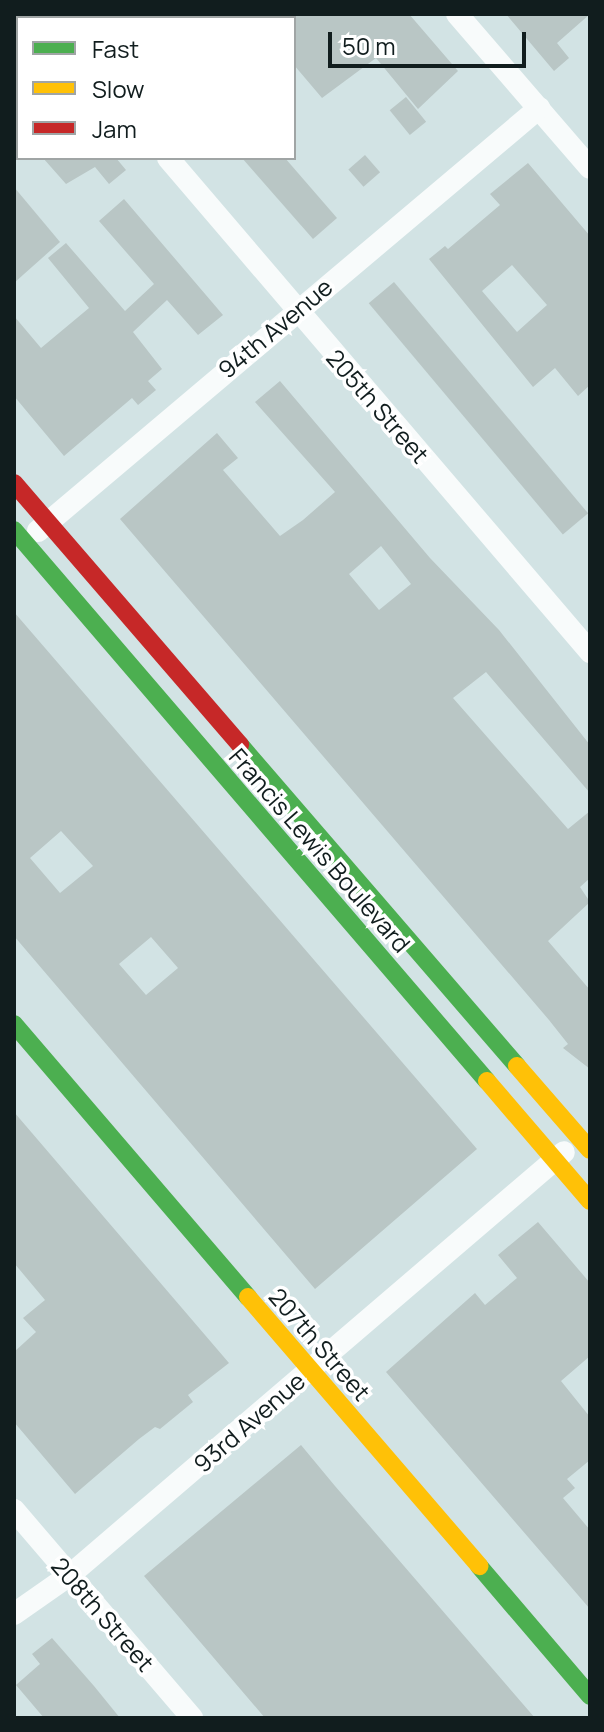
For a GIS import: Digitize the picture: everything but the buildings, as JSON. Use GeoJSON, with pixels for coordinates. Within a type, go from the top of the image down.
{"type":"FeatureCollection","features":[{"type":"Feature","properties":{"kind":"main road","name":"Francis Lewis Boulevard"},"geometry":{"type":"LineString","coordinates":[[14,483],[587,1139]]}},
{"type":"Feature","properties":{"kind":"main road","name":"Francis Lewis Boulevard"},"geometry":{"type":"LineString","coordinates":[[17,541],[590,1201]]}},
{"type":"Feature","properties":{"kind":"main road","name":"207th Street"},"geometry":{"type":"LineString","coordinates":[[14,1024],[590,1696]]}},
{"type":"Feature","properties":{"kind":"street"},"geometry":{"type":"LineString","coordinates":[[457,14],[590,168]]}},
{"type":"Feature","properties":{"kind":"street","name":"94th Avenue"},"geometry":{"type":"LineString","coordinates":[[17,541],[48,522],[539,108]]}},
{"type":"Feature","properties":{"kind":"street","name":"205th Street"},"geometry":{"type":"LineString","coordinates":[[170,160],[590,652]]}},
{"type":"Feature","properties":{"kind":"street","name":"93rd Avenue"},"geometry":{"type":"LineString","coordinates":[[14,1614],[70,1575],[555,1160],[587,1139]]}},
{"type":"Feature","properties":{"kind":"street","name":"208th Street"},"geometry":{"type":"LineString","coordinates":[[14,1510],[192,1718]]}},
{"type":"Feature","properties":{"kind":"street"},"geometry":{"type":"LineString","coordinates":[[14,1634],[45,1594]]}},
{"type":"Feature","properties":{"kind":"traffic: fast"},"geometry":{"type":"LineString","coordinates":[[14,530],[487,1081]]}},
{"type":"Feature","properties":{"kind":"traffic: fast"},"geometry":{"type":"LineString","coordinates":[[240,745],[517,1066]]}},
{"type":"Feature","properties":{"kind":"traffic: fast"},"geometry":{"type":"LineString","coordinates":[[14,1024],[248,1297]]}},
{"type":"Feature","properties":{"kind":"traffic: fast"},"geometry":{"type":"LineString","coordinates":[[479,1566],[590,1696]]}},
{"type":"Feature","properties":{"kind":"traffic: slow"},"geometry":{"type":"LineString","coordinates":[[160,16],[165,14]]}},
{"type":"Feature","properties":{"kind":"traffic: slow"},"geometry":{"type":"LineString","coordinates":[[517,1066],[590,1150]]}},
{"type":"Feature","properties":{"kind":"traffic: slow"},"geometry":{"type":"LineString","coordinates":[[487,1081],[590,1201]]}},
{"type":"Feature","properties":{"kind":"traffic: slow"},"geometry":{"type":"LineString","coordinates":[[248,1297],[479,1566]]}},
{"type":"Feature","properties":{"kind":"traffic: jam"},"geometry":{"type":"LineString","coordinates":[[79,16],[83,14]]}},
{"type":"Feature","properties":{"kind":"traffic: jam"},"geometry":{"type":"LineString","coordinates":[[14,483],[240,745]]}}]}
